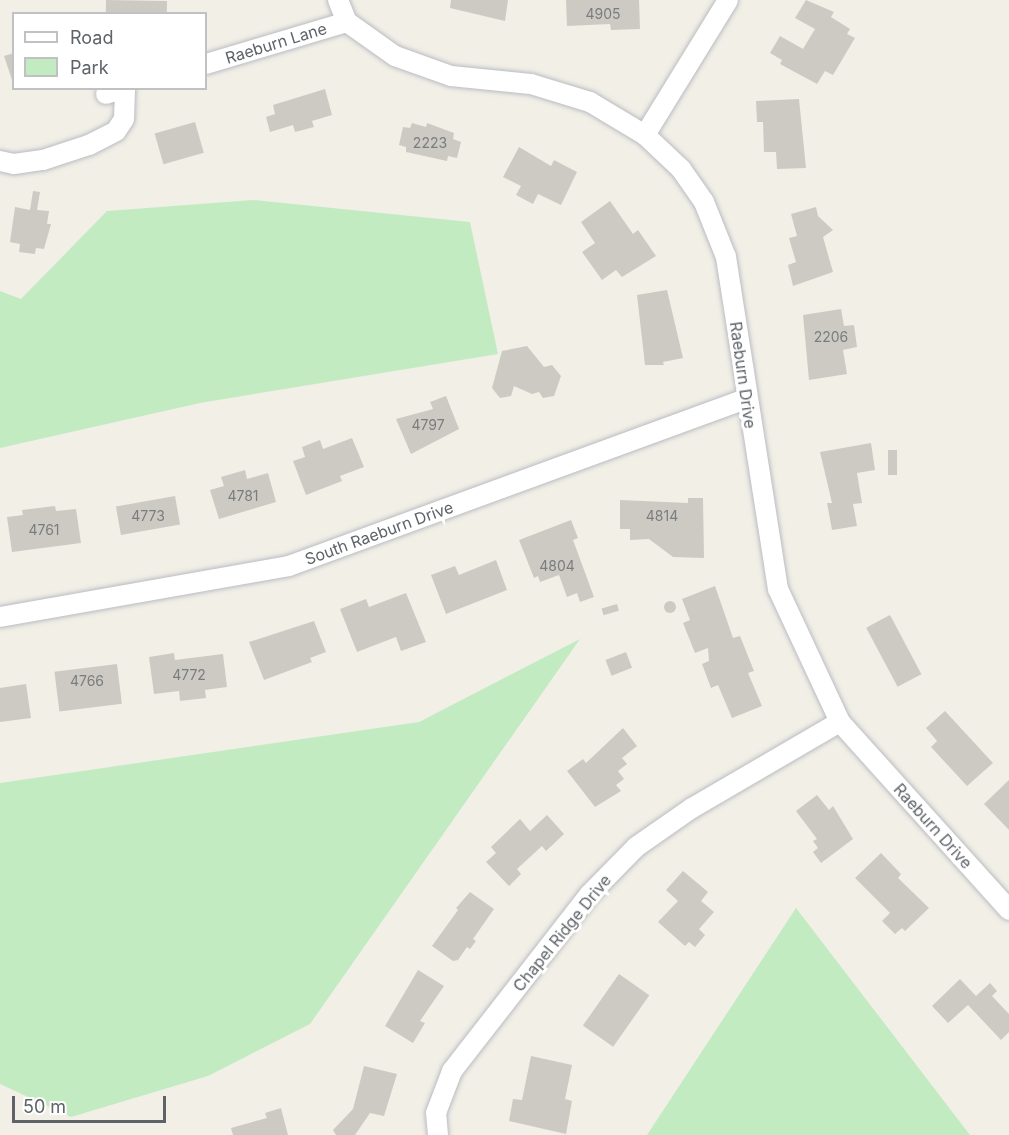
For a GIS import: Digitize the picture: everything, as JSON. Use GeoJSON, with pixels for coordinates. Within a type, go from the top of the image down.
{"type":"FeatureCollection","features":[{"type":"Feature","properties":{"kind":"street"},"geometry":{"type":"LineString","coordinates":[[338,0],[347,22]]}},
{"type":"Feature","properties":{"kind":"street"},"geometry":{"type":"LineString","coordinates":[[645,135],[728,0]]}},
{"type":"Feature","properties":{"kind":"street","name":"Raeburn Lane"},"geometry":{"type":"LineString","coordinates":[[207,64],[347,22]]}},
{"type":"Feature","properties":{"kind":"street","name":"Raeburn Drive"},"geometry":{"type":"LineString","coordinates":[[347,22],[395,56],[422,68],[450,76],[561,91],[590,102],[645,135],[681,170],[717,229],[726,257],[745,399],[778,589],[840,722],[1009,910]]}},
{"type":"Feature","properties":{"kind":"street"},"geometry":{"type":"LineString","coordinates":[[106,94],[119,90]]}},
{"type":"Feature","properties":{"kind":"street"},"geometry":{"type":"LineString","coordinates":[[0,161],[14,164],[43,160],[89,146],[116,131],[124,120],[125,90]]}},
{"type":"Feature","properties":{"kind":"street","name":"South Raeburn Drive"},"geometry":{"type":"LineString","coordinates":[[0,617],[289,566],[745,399]]}},
{"type":"Feature","properties":{"kind":"street","name":"Chapel Ridge Drive"},"geometry":{"type":"LineString","coordinates":[[438,1135],[436,1113],[452,1071],[589,895],[636,847],[692,808],[840,722]]}},
{"type":"Feature","properties":{"kind":"green space"},"geometry":{"type":"Polygon","coordinates":[[[253,200],[470,222],[498,354],[200,403],[0,448],[0,291],[21,299],[107,211],[253,200]]]}},
{"type":"Feature","properties":{"kind":"green space"},"geometry":{"type":"Polygon","coordinates":[[[580,639],[310,1024],[208,1076],[71,1117],[0,1084],[0,783],[419,722],[580,639]]]}},
{"type":"Feature","properties":{"kind":"green space"},"geometry":{"type":"Polygon","coordinates":[[[796,908],[970,1135],[647,1135],[796,908]]]}},
{"type":"Feature","properties":{"kind":"building"},"geometry":{"type":"Polygon","coordinates":[[[106,0],[167,1],[167,12],[106,12],[106,0]]]}},
{"type":"Feature","properties":{"kind":"building"},"geometry":{"type":"Polygon","coordinates":[[[451,0],[508,0],[505,21],[450,8],[451,0]]]}},
{"type":"Feature","properties":{"kind":"building"},"geometry":{"type":"Polygon","coordinates":[[[566,0],[639,0],[640,29],[611,30],[610,24],[567,26],[566,0]]]}},
{"type":"Feature","properties":{"kind":"building"},"geometry":{"type":"Polygon","coordinates":[[[806,0],[834,12],[831,17],[850,29],[847,34],[855,38],[833,75],[825,71],[817,84],[780,64],[782,60],[770,53],[780,36],[803,49],[815,29],[795,18],[806,0]]]}},
{"type":"Feature","properties":{"kind":"building"},"geometry":{"type":"Polygon","coordinates":[[[12,54],[12,80],[4,56],[12,54]]]}},
{"type":"Feature","properties":{"kind":"building"},"geometry":{"type":"Polygon","coordinates":[[[325,89],[332,115],[312,121],[314,127],[295,132],[293,125],[270,132],[266,117],[275,114],[273,105],[325,89]]]}},
{"type":"Feature","properties":{"kind":"building"},"geometry":{"type":"Polygon","coordinates":[[[799,99],[806,168],[777,169],[776,152],[764,152],[763,122],[757,122],[756,101],[799,99]]]}},
{"type":"Feature","properties":{"kind":"building"},"geometry":{"type":"Polygon","coordinates":[[[195,122],[204,153],[163,164],[155,134],[195,122]]]}},
{"type":"Feature","properties":{"kind":"building"},"geometry":{"type":"Polygon","coordinates":[[[412,123],[426,127],[427,123],[454,133],[453,139],[461,142],[457,158],[448,156],[447,161],[406,152],[406,147],[399,145],[403,127],[410,128],[412,123]]]}},
{"type":"Feature","properties":{"kind":"building"},"geometry":{"type":"Polygon","coordinates":[[[519,147],[551,166],[554,160],[577,172],[561,205],[538,194],[533,204],[516,195],[521,186],[503,177],[519,147]]]}},
{"type":"Feature","properties":{"kind":"building"},"geometry":{"type":"Polygon","coordinates":[[[33,191],[40,192],[37,210],[49,211],[47,224],[51,224],[44,249],[36,248],[35,254],[19,252],[20,244],[10,242],[15,207],[30,210],[33,191]]]}},
{"type":"Feature","properties":{"kind":"building"},"geometry":{"type":"Polygon","coordinates":[[[610,201],[633,234],[638,230],[656,256],[622,277],[616,270],[602,280],[582,252],[595,243],[581,222],[610,201]]]}},
{"type":"Feature","properties":{"kind":"building"},"geometry":{"type":"Polygon","coordinates":[[[816,207],[818,216],[833,230],[823,237],[833,272],[793,286],[788,265],[796,262],[789,238],[797,236],[791,214],[816,207]]]}},
{"type":"Feature","properties":{"kind":"building"},"geometry":{"type":"Polygon","coordinates":[[[667,290],[683,358],[663,362],[664,365],[645,365],[637,295],[667,290]]]}},
{"type":"Feature","properties":{"kind":"building"},"geometry":{"type":"Polygon","coordinates":[[[841,309],[844,326],[854,325],[857,347],[843,350],[847,374],[809,380],[803,315],[841,309]]]}},
{"type":"Feature","properties":{"kind":"building"},"geometry":{"type":"Polygon","coordinates":[[[527,346],[544,367],[552,365],[561,376],[554,396],[543,398],[539,392],[532,394],[514,386],[511,396],[500,398],[492,388],[502,351],[527,346]]]}},
{"type":"Feature","properties":{"kind":"building"},"geometry":{"type":"Polygon","coordinates":[[[446,396],[459,429],[411,454],[396,419],[433,409],[430,402],[446,396]]]}},
{"type":"Feature","properties":{"kind":"building"},"geometry":{"type":"Polygon","coordinates":[[[352,438],[364,467],[340,476],[342,481],[306,495],[293,461],[305,457],[302,447],[320,440],[323,449],[352,438]]]}},
{"type":"Feature","properties":{"kind":"building"},"geometry":{"type":"Polygon","coordinates":[[[871,443],[875,470],[857,473],[862,503],[853,504],[857,526],[832,530],[827,503],[832,503],[820,452],[871,443]]]}},
{"type":"Feature","properties":{"kind":"building"},"geometry":{"type":"Polygon","coordinates":[[[888,450],[897,450],[897,475],[888,475],[888,450]]]}},
{"type":"Feature","properties":{"kind":"building"},"geometry":{"type":"Polygon","coordinates":[[[245,470],[247,479],[268,473],[276,502],[219,519],[210,490],[224,486],[221,477],[245,470]]]}},
{"type":"Feature","properties":{"kind":"building"},"geometry":{"type":"Polygon","coordinates":[[[175,496],[180,525],[121,535],[116,506],[175,496]]]}},
{"type":"Feature","properties":{"kind":"building"},"geometry":{"type":"Polygon","coordinates":[[[688,498],[703,498],[704,558],[673,557],[649,539],[630,540],[630,529],[620,529],[620,500],[688,503],[688,498]]]}},
{"type":"Feature","properties":{"kind":"building"},"geometry":{"type":"Polygon","coordinates":[[[55,506],[56,511],[76,509],[81,543],[12,552],[7,517],[23,515],[22,510],[55,506]]]}},
{"type":"Feature","properties":{"kind":"building"},"geometry":{"type":"Polygon","coordinates":[[[571,520],[578,538],[573,540],[594,597],[580,602],[577,593],[567,597],[559,575],[540,582],[538,576],[534,578],[519,540],[571,520]]]}},
{"type":"Feature","properties":{"kind":"building"},"geometry":{"type":"Polygon","coordinates":[[[496,560],[507,590],[446,614],[431,575],[455,566],[459,575],[496,560]]]}},
{"type":"Feature","properties":{"kind":"building"},"geometry":{"type":"Polygon","coordinates":[[[715,586],[733,638],[740,636],[754,671],[748,673],[762,706],[732,718],[718,685],[711,688],[702,664],[709,661],[708,648],[695,653],[683,623],[690,620],[682,599],[715,586]]]}},
{"type":"Feature","properties":{"kind":"building"},"geometry":{"type":"Polygon","coordinates":[[[406,593],[426,642],[401,651],[396,637],[357,652],[340,609],[366,599],[369,607],[406,593]]]}},
{"type":"Feature","properties":{"kind":"building"},"geometry":{"type":"Polygon","coordinates":[[[672,601],[676,607],[672,613],[668,613],[664,605],[672,601]]]}},
{"type":"Feature","properties":{"kind":"building"},"geometry":{"type":"Polygon","coordinates":[[[617,604],[619,611],[604,615],[602,608],[617,604]]]}},
{"type":"Feature","properties":{"kind":"building"},"geometry":{"type":"Polygon","coordinates":[[[890,615],[921,674],[898,687],[866,628],[890,615]]]}},
{"type":"Feature","properties":{"kind":"building"},"geometry":{"type":"Polygon","coordinates":[[[314,621],[326,652],[310,658],[312,662],[264,680],[249,642],[314,621]]]}},
{"type":"Feature","properties":{"kind":"building"},"geometry":{"type":"Polygon","coordinates":[[[626,652],[632,668],[612,676],[605,660],[626,652]]]}},
{"type":"Feature","properties":{"kind":"building"},"geometry":{"type":"Polygon","coordinates":[[[174,653],[175,660],[223,654],[227,687],[205,690],[206,698],[180,701],[179,691],[154,694],[149,657],[174,653]]]}},
{"type":"Feature","properties":{"kind":"building"},"geometry":{"type":"Polygon","coordinates":[[[117,664],[122,704],[59,711],[54,672],[117,664]]]}},
{"type":"Feature","properties":{"kind":"building"},"geometry":{"type":"Polygon","coordinates":[[[26,684],[31,718],[0,722],[0,688],[26,684]]]}},
{"type":"Feature","properties":{"kind":"building"},"geometry":{"type":"Polygon","coordinates":[[[945,711],[993,763],[967,786],[931,747],[937,741],[926,728],[945,711]]]}},
{"type":"Feature","properties":{"kind":"building"},"geometry":{"type":"Polygon","coordinates":[[[623,728],[637,746],[622,758],[627,764],[618,771],[624,779],[616,785],[621,791],[595,807],[567,771],[583,759],[586,763],[623,728]]]}},
{"type":"Feature","properties":{"kind":"building"},"geometry":{"type":"Polygon","coordinates":[[[1009,780],[1009,830],[984,804],[1009,780]]]}},
{"type":"Feature","properties":{"kind":"building"},"geometry":{"type":"Polygon","coordinates":[[[817,795],[829,810],[833,806],[853,839],[821,863],[813,852],[818,848],[813,841],[817,839],[796,811],[817,795]]]}},
{"type":"Feature","properties":{"kind":"building"},"geometry":{"type":"Polygon","coordinates":[[[547,815],[564,834],[546,851],[542,846],[517,869],[521,874],[509,886],[486,862],[496,853],[491,847],[520,819],[530,831],[547,815]]]}},
{"type":"Feature","properties":{"kind":"building"},"geometry":{"type":"Polygon","coordinates":[[[881,853],[901,874],[898,878],[929,908],[905,931],[902,928],[895,934],[882,921],[890,913],[855,878],[881,853]]]}},
{"type":"Feature","properties":{"kind":"building"},"geometry":{"type":"Polygon","coordinates":[[[683,871],[708,892],[701,901],[714,912],[699,929],[705,935],[695,947],[689,942],[685,946],[658,922],[678,901],[666,890],[683,871]]]}},
{"type":"Feature","properties":{"kind":"building"},"geometry":{"type":"Polygon","coordinates":[[[470,892],[494,909],[473,939],[476,941],[470,949],[467,947],[458,960],[453,961],[432,946],[458,910],[456,908],[470,892]]]}},
{"type":"Feature","properties":{"kind":"building"},"geometry":{"type":"Polygon","coordinates":[[[418,970],[444,986],[420,1021],[425,1023],[413,1043],[385,1026],[418,970]]]}},
{"type":"Feature","properties":{"kind":"building"},"geometry":{"type":"Polygon","coordinates":[[[619,974],[649,995],[613,1047],[583,1026],[619,974]]]}},
{"type":"Feature","properties":{"kind":"building"},"geometry":{"type":"Polygon","coordinates":[[[960,979],[976,996],[990,983],[997,991],[992,996],[1009,1014],[1009,1032],[1001,1040],[968,1005],[948,1023],[932,1006],[960,979]]]}},
{"type":"Feature","properties":{"kind":"building"},"geometry":{"type":"Polygon","coordinates":[[[531,1056],[572,1065],[565,1099],[572,1101],[566,1134],[509,1121],[513,1099],[522,1100],[531,1056]]]}},
{"type":"Feature","properties":{"kind":"building"},"geometry":{"type":"Polygon","coordinates":[[[364,1066],[397,1074],[384,1116],[370,1113],[355,1135],[336,1135],[333,1130],[353,1109],[364,1066]]]}},
{"type":"Feature","properties":{"kind":"building"},"geometry":{"type":"Polygon","coordinates":[[[281,1108],[288,1135],[233,1135],[231,1128],[267,1118],[265,1113],[281,1108]]]}}]}
